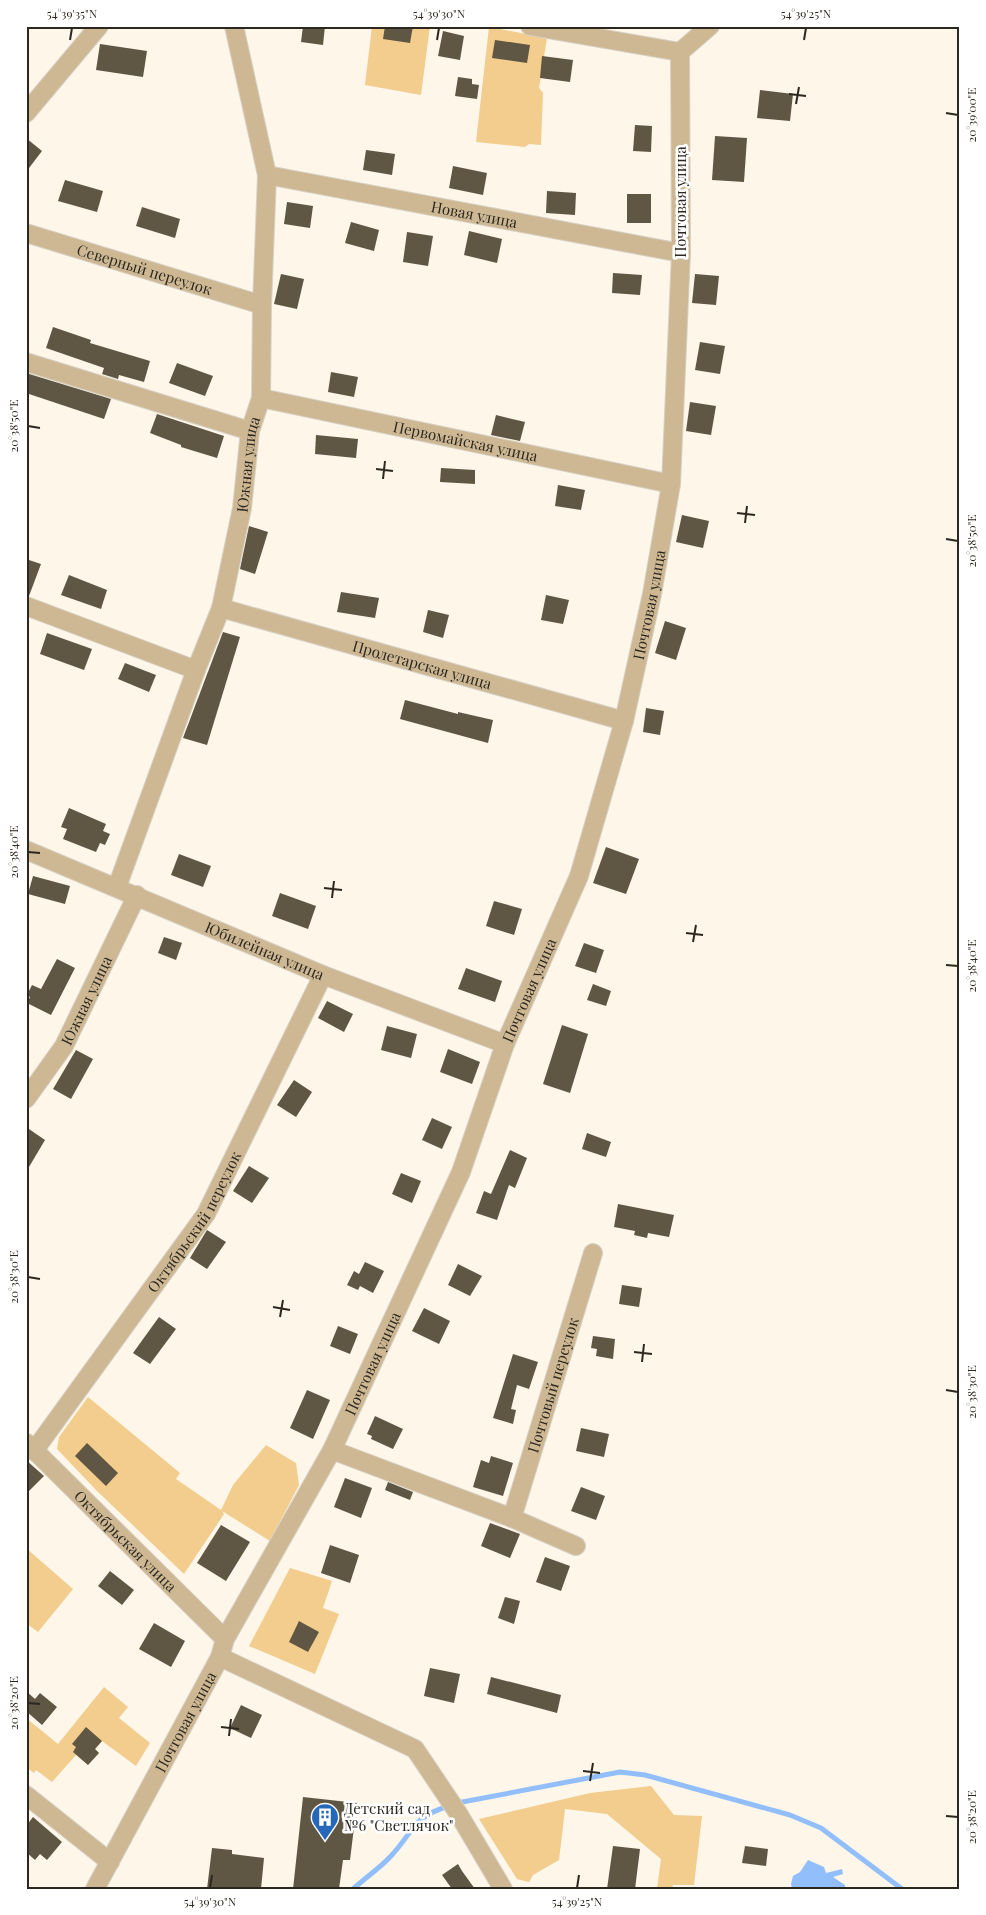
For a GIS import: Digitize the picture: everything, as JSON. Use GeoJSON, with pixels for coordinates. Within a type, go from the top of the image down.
{"type":"FeatureCollection","features":[{"type":"Feature","properties":{"kind":"street"},"geometry":{"type":"LineString","coordinates":[[26,113],[99,26]]}},
{"type":"Feature","properties":{"kind":"street","name":"Южная улица"},"geometry":{"type":"LineString","coordinates":[[117,887],[196,670],[221,608],[242,508],[250,431],[261,398],[262,306],[268,175],[234,26]]}},
{"type":"Feature","properties":{"kind":"street"},"geometry":{"type":"LineString","coordinates":[[530,26],[680,52],[710,26]]}},
{"type":"Feature","properties":{"kind":"street","name":"Почтовая улица"},"geometry":{"type":"LineString","coordinates":[[95,1889],[220,1657],[225,1639],[332,1450],[461,1172],[505,1044],[579,876],[624,721],[652,594],[671,484],[681,253],[680,52]]}},
{"type":"Feature","properties":{"kind":"street","name":"Новая улица"},"geometry":{"type":"LineString","coordinates":[[268,175],[681,253]]}},
{"type":"Feature","properties":{"kind":"street","name":"Северный переулок"},"geometry":{"type":"LineString","coordinates":[[26,234],[262,306]]}},
{"type":"Feature","properties":{"kind":"street"},"geometry":{"type":"LineString","coordinates":[[26,362],[250,431]]}},
{"type":"Feature","properties":{"kind":"street","name":"Первомайская улица"},"geometry":{"type":"LineString","coordinates":[[261,398],[671,484]]}},
{"type":"Feature","properties":{"kind":"street"},"geometry":{"type":"LineString","coordinates":[[26,606],[196,670]]}},
{"type":"Feature","properties":{"kind":"street","name":"Пролетарская улица"},"geometry":{"type":"LineString","coordinates":[[221,608],[624,721]]}},
{"type":"Feature","properties":{"kind":"street","name":"Юбилейная улица"},"geometry":{"type":"LineString","coordinates":[[26,850],[137,895],[323,976],[505,1044]]}},
{"type":"Feature","properties":{"kind":"street","name":"Южная улица"},"geometry":{"type":"LineString","coordinates":[[26,1099],[64,1046],[137,895]]}},
{"type":"Feature","properties":{"kind":"street","name":"Октябрьский переулок"},"geometry":{"type":"LineString","coordinates":[[30,1447],[206,1214],[323,976]]}},
{"type":"Feature","properties":{"kind":"street","name":"Почтовый переулок"},"geometry":{"type":"LineString","coordinates":[[512,1518],[593,1252]]}},
{"type":"Feature","properties":{"kind":"street","name":"Октябрьская улица"},"geometry":{"type":"LineString","coordinates":[[30,1447],[225,1639]]}},
{"type":"Feature","properties":{"kind":"street"},"geometry":{"type":"LineString","coordinates":[[332,1450],[512,1518],[576,1546]]}},
{"type":"Feature","properties":{"kind":"street"},"geometry":{"type":"LineString","coordinates":[[220,1657],[415,1749],[458,1813],[503,1889]]}},
{"type":"Feature","properties":{"kind":"street"},"geometry":{"type":"LineString","coordinates":[[26,1795],[110,1862]]}},
{"type":"Feature","properties":{"kind":"shaded area"},"geometry":{"type":"Polygon","coordinates":[[[372,26],[430,26],[421,95],[365,85],[372,26]]]}},
{"type":"Feature","properties":{"kind":"shaded area"},"geometry":{"type":"Polygon","coordinates":[[[489,27],[547,38],[539,88],[543,93],[541,145],[529,144],[525,147],[476,142],[489,27]]]}},
{"type":"Feature","properties":{"kind":"shaded area"},"geometry":{"type":"Polygon","coordinates":[[[88,1397],[180,1473],[176,1479],[221,1510],[233,1485],[266,1445],[296,1463],[299,1485],[270,1541],[222,1511],[224,1514],[184,1574],[97,1491],[57,1449],[59,1437],[88,1397]]]}},
{"type":"Feature","properties":{"kind":"shaded area"},"geometry":{"type":"Polygon","coordinates":[[[26,1548],[73,1589],[38,1632],[26,1623],[26,1548]]]}},
{"type":"Feature","properties":{"kind":"shaded area"},"geometry":{"type":"Polygon","coordinates":[[[290,1568],[332,1581],[323,1608],[339,1614],[315,1674],[249,1646],[290,1568]]]}},
{"type":"Feature","properties":{"kind":"shaded area"},"geometry":{"type":"Polygon","coordinates":[[[104,1687],[128,1707],[119,1718],[150,1743],[136,1766],[102,1741],[95,1749],[99,1753],[88,1765],[76,1755],[52,1782],[36,1770],[34,1773],[26,1767],[26,1718],[58,1744],[104,1687]]]}},
{"type":"Feature","properties":{"kind":"shaded area"},"geometry":{"type":"Polygon","coordinates":[[[651,1786],[674,1815],[702,1816],[694,1885],[673,1885],[672,1889],[657,1889],[661,1859],[607,1814],[565,1809],[559,1860],[533,1875],[529,1882],[517,1879],[479,1819],[590,1793],[651,1786]]]}},
{"type":"Feature","properties":{"kind":"water"},"geometry":{"type":"Polygon","coordinates":[[[808,1860],[824,1867],[826,1873],[842,1869],[843,1874],[833,1877],[845,1885],[845,1889],[792,1889],[793,1876],[800,1872],[808,1860]]]}},
{"type":"Feature","properties":{"kind":"building"},"geometry":{"type":"Polygon","coordinates":[[[303,26],[325,26],[323,45],[301,42],[303,26]]]}},
{"type":"Feature","properties":{"kind":"building"},"geometry":{"type":"Polygon","coordinates":[[[385,26],[413,26],[410,43],[383,39],[385,26]]]}},
{"type":"Feature","properties":{"kind":"building"},"geometry":{"type":"Polygon","coordinates":[[[443,31],[464,36],[460,60],[438,56],[443,31]]]}},
{"type":"Feature","properties":{"kind":"building"},"geometry":{"type":"Polygon","coordinates":[[[495,40],[530,45],[527,63],[492,58],[495,40]]]}},
{"type":"Feature","properties":{"kind":"building"},"geometry":{"type":"Polygon","coordinates":[[[100,44],[147,51],[143,77],[96,70],[100,44]]]}},
{"type":"Feature","properties":{"kind":"building"},"geometry":{"type":"Polygon","coordinates":[[[542,56],[573,60],[570,82],[540,78],[542,56]]]}},
{"type":"Feature","properties":{"kind":"building"},"geometry":{"type":"Polygon","coordinates":[[[458,77],[472,79],[472,84],[479,85],[477,99],[455,96],[458,77]]]}},
{"type":"Feature","properties":{"kind":"building"},"geometry":{"type":"Polygon","coordinates":[[[760,90],[793,94],[790,121],[757,118],[760,90]]]}},
{"type":"Feature","properties":{"kind":"building"},"geometry":{"type":"Polygon","coordinates":[[[635,125],[652,126],[651,152],[633,151],[635,125]]]}},
{"type":"Feature","properties":{"kind":"building"},"geometry":{"type":"Polygon","coordinates":[[[715,136],[747,138],[744,182],[712,180],[715,136]]]}},
{"type":"Feature","properties":{"kind":"building"},"geometry":{"type":"Polygon","coordinates":[[[26,138],[42,151],[26,172],[26,138]]]}},
{"type":"Feature","properties":{"kind":"building"},"geometry":{"type":"Polygon","coordinates":[[[366,150],[395,154],[392,175],[363,170],[366,150]]]}},
{"type":"Feature","properties":{"kind":"building"},"geometry":{"type":"Polygon","coordinates":[[[453,166],[487,173],[483,195],[449,188],[453,166]]]}},
{"type":"Feature","properties":{"kind":"building"},"geometry":{"type":"Polygon","coordinates":[[[65,180],[103,191],[97,212],[58,201],[65,180]]]}},
{"type":"Feature","properties":{"kind":"building"},"geometry":{"type":"Polygon","coordinates":[[[547,191],[576,193],[575,215],[546,213],[547,191]]]}},
{"type":"Feature","properties":{"kind":"building"},"geometry":{"type":"Polygon","coordinates":[[[627,194],[651,194],[651,223],[627,223],[627,194]]]}},
{"type":"Feature","properties":{"kind":"building"},"geometry":{"type":"Polygon","coordinates":[[[287,202],[313,206],[310,228],[284,224],[287,202]]]}},
{"type":"Feature","properties":{"kind":"building"},"geometry":{"type":"Polygon","coordinates":[[[142,207],[180,219],[175,238],[136,226],[142,207]]]}},
{"type":"Feature","properties":{"kind":"building"},"geometry":{"type":"Polygon","coordinates":[[[351,222],[379,230],[374,251],[345,243],[351,222]]]}},
{"type":"Feature","properties":{"kind":"building"},"geometry":{"type":"Polygon","coordinates":[[[469,231],[502,239],[497,263],[464,255],[469,231]]]}},
{"type":"Feature","properties":{"kind":"building"},"geometry":{"type":"Polygon","coordinates":[[[407,232],[433,236],[428,266],[403,262],[407,232]]]}},
{"type":"Feature","properties":{"kind":"building"},"geometry":{"type":"Polygon","coordinates":[[[613,273],[642,275],[640,295],[612,293],[613,273]]]}},
{"type":"Feature","properties":{"kind":"building"},"geometry":{"type":"Polygon","coordinates":[[[281,274],[304,279],[297,309],[274,304],[281,274]]]}},
{"type":"Feature","properties":{"kind":"building"},"geometry":{"type":"Polygon","coordinates":[[[695,274],[719,276],[716,305],[692,303],[695,274]]]}},
{"type":"Feature","properties":{"kind":"building"},"geometry":{"type":"Polygon","coordinates":[[[53,327],[91,340],[90,343],[150,361],[144,382],[119,375],[118,379],[102,374],[104,368],[46,348],[53,327]]]}},
{"type":"Feature","properties":{"kind":"building"},"geometry":{"type":"Polygon","coordinates":[[[700,342],[725,346],[720,374],[695,370],[700,342]]]}},
{"type":"Feature","properties":{"kind":"building"},"geometry":{"type":"Polygon","coordinates":[[[177,363],[213,376],[205,396],[169,383],[177,363]]]}},
{"type":"Feature","properties":{"kind":"building"},"geometry":{"type":"Polygon","coordinates":[[[331,372],[358,377],[354,397],[328,392],[331,372]]]}},
{"type":"Feature","properties":{"kind":"building"},"geometry":{"type":"Polygon","coordinates":[[[26,373],[111,399],[104,419],[26,393],[26,373]]]}},
{"type":"Feature","properties":{"kind":"building"},"geometry":{"type":"Polygon","coordinates":[[[690,402],[716,406],[711,435],[686,431],[690,402]]]}},
{"type":"Feature","properties":{"kind":"building"},"geometry":{"type":"Polygon","coordinates":[[[157,414],[224,436],[217,458],[181,447],[181,445],[150,433],[157,414]]]}},
{"type":"Feature","properties":{"kind":"building"},"geometry":{"type":"Polygon","coordinates":[[[496,415],[525,422],[520,441],[491,435],[496,415]]]}},
{"type":"Feature","properties":{"kind":"building"},"geometry":{"type":"Polygon","coordinates":[[[316,435],[358,439],[356,458],[315,454],[316,435]]]}},
{"type":"Feature","properties":{"kind":"building"},"geometry":{"type":"Polygon","coordinates":[[[441,468],[475,470],[475,484],[440,482],[441,468]]]}},
{"type":"Feature","properties":{"kind":"building"},"geometry":{"type":"Polygon","coordinates":[[[558,485],[585,490],[581,510],[555,506],[558,485]]]}},
{"type":"Feature","properties":{"kind":"building"},"geometry":{"type":"Polygon","coordinates":[[[682,515],[709,521],[703,548],[676,542],[682,515]]]}},
{"type":"Feature","properties":{"kind":"building"},"geometry":{"type":"Polygon","coordinates":[[[249,526],[268,532],[255,574],[240,569],[249,526]]]}},
{"type":"Feature","properties":{"kind":"building"},"geometry":{"type":"Polygon","coordinates":[[[26,559],[41,564],[29,596],[26,596],[26,559]]]}},
{"type":"Feature","properties":{"kind":"building"},"geometry":{"type":"Polygon","coordinates":[[[69,575],[107,590],[101,609],[61,595],[69,575]]]}},
{"type":"Feature","properties":{"kind":"building"},"geometry":{"type":"Polygon","coordinates":[[[341,592],[379,598],[375,618],[337,612],[341,592]]]}},
{"type":"Feature","properties":{"kind":"building"},"geometry":{"type":"Polygon","coordinates":[[[546,595],[569,600],[563,624],[541,620],[546,595]]]}},
{"type":"Feature","properties":{"kind":"building"},"geometry":{"type":"Polygon","coordinates":[[[428,610],[449,615],[443,638],[423,632],[428,610]]]}},
{"type":"Feature","properties":{"kind":"building"},"geometry":{"type":"Polygon","coordinates":[[[665,621],[686,628],[676,660],[655,653],[665,621]]]}},
{"type":"Feature","properties":{"kind":"building"},"geometry":{"type":"Polygon","coordinates":[[[223,632],[240,637],[207,745],[183,738],[223,632]]]}},
{"type":"Feature","properties":{"kind":"building"},"geometry":{"type":"Polygon","coordinates":[[[47,633],[92,649],[84,670],[40,654],[47,633]]]}},
{"type":"Feature","properties":{"kind":"building"},"geometry":{"type":"Polygon","coordinates":[[[125,663],[156,675],[149,692],[118,679],[125,663]]]}},
{"type":"Feature","properties":{"kind":"building"},"geometry":{"type":"Polygon","coordinates":[[[405,700],[458,714],[458,712],[493,720],[488,743],[400,719],[405,700]]]}},
{"type":"Feature","properties":{"kind":"building"},"geometry":{"type":"Polygon","coordinates":[[[646,708],[664,711],[660,735],[643,732],[646,708]]]}},
{"type":"Feature","properties":{"kind":"building"},"geometry":{"type":"Polygon","coordinates":[[[69,808],[106,824],[103,831],[110,834],[105,845],[100,843],[96,852],[63,839],[67,829],[61,827],[69,808]]]}},
{"type":"Feature","properties":{"kind":"building"},"geometry":{"type":"Polygon","coordinates":[[[606,847],[639,859],[626,894],[593,883],[606,847]]]}},
{"type":"Feature","properties":{"kind":"building"},"geometry":{"type":"Polygon","coordinates":[[[179,854],[211,866],[203,887],[171,875],[179,854]]]}},
{"type":"Feature","properties":{"kind":"building"},"geometry":{"type":"Polygon","coordinates":[[[33,876],[70,886],[65,904],[28,894],[33,876]]]}},
{"type":"Feature","properties":{"kind":"building"},"geometry":{"type":"Polygon","coordinates":[[[280,893],[316,906],[308,929],[272,916],[280,893]]]}},
{"type":"Feature","properties":{"kind":"building"},"geometry":{"type":"Polygon","coordinates":[[[494,901],[522,909],[514,935],[486,926],[494,901]]]}},
{"type":"Feature","properties":{"kind":"building"},"geometry":{"type":"Polygon","coordinates":[[[164,937],[182,943],[176,960],[158,953],[164,937]]]}},
{"type":"Feature","properties":{"kind":"building"},"geometry":{"type":"Polygon","coordinates":[[[584,943],[604,950],[596,973],[575,966],[584,943]]]}},
{"type":"Feature","properties":{"kind":"building"},"geometry":{"type":"Polygon","coordinates":[[[57,959],[75,968],[51,1015],[27,1003],[30,997],[27,995],[32,985],[41,989],[57,959]]]}},
{"type":"Feature","properties":{"kind":"building"},"geometry":{"type":"Polygon","coordinates":[[[466,968],[502,981],[495,1002],[458,989],[466,968]]]}},
{"type":"Feature","properties":{"kind":"building"},"geometry":{"type":"Polygon","coordinates":[[[593,984],[611,991],[606,1006],[587,1000],[593,984]]]}},
{"type":"Feature","properties":{"kind":"building"},"geometry":{"type":"Polygon","coordinates":[[[327,1001],[353,1014],[344,1032],[318,1018],[327,1001]]]}},
{"type":"Feature","properties":{"kind":"building"},"geometry":{"type":"Polygon","coordinates":[[[562,1025],[588,1034],[570,1093],[543,1084],[562,1025]]]}},
{"type":"Feature","properties":{"kind":"building"},"geometry":{"type":"Polygon","coordinates":[[[387,1026],[417,1034],[411,1058],[381,1050],[387,1026]]]}},
{"type":"Feature","properties":{"kind":"building"},"geometry":{"type":"Polygon","coordinates":[[[448,1049],[480,1062],[472,1084],[440,1072],[448,1049]]]}},
{"type":"Feature","properties":{"kind":"building"},"geometry":{"type":"Polygon","coordinates":[[[76,1050],[93,1059],[71,1099],[53,1089],[76,1050]]]}},
{"type":"Feature","properties":{"kind":"building"},"geometry":{"type":"Polygon","coordinates":[[[294,1080],[312,1092],[296,1117],[277,1105],[294,1080]]]}},
{"type":"Feature","properties":{"kind":"building"},"geometry":{"type":"Polygon","coordinates":[[[432,1118],[452,1127],[442,1149],[422,1140],[432,1118]]]}},
{"type":"Feature","properties":{"kind":"building"},"geometry":{"type":"Polygon","coordinates":[[[26,1127],[45,1140],[26,1172],[26,1127]]]}},
{"type":"Feature","properties":{"kind":"building"},"geometry":{"type":"Polygon","coordinates":[[[587,1133],[611,1142],[606,1157],[582,1149],[587,1133]]]}},
{"type":"Feature","properties":{"kind":"building"},"geometry":{"type":"Polygon","coordinates":[[[510,1150],[527,1158],[515,1188],[509,1185],[497,1220],[476,1213],[484,1191],[491,1194],[510,1150]]]}},
{"type":"Feature","properties":{"kind":"building"},"geometry":{"type":"Polygon","coordinates":[[[249,1166],[269,1178],[252,1203],[233,1191],[249,1166]]]}},
{"type":"Feature","properties":{"kind":"building"},"geometry":{"type":"Polygon","coordinates":[[[401,1173],[421,1181],[412,1203],[392,1194],[401,1173]]]}},
{"type":"Feature","properties":{"kind":"building"},"geometry":{"type":"Polygon","coordinates":[[[618,1204],[674,1215],[669,1237],[648,1233],[647,1238],[634,1235],[635,1231],[614,1227],[618,1204]]]}},
{"type":"Feature","properties":{"kind":"building"},"geometry":{"type":"Polygon","coordinates":[[[207,1230],[226,1242],[207,1269],[190,1258],[207,1230]]]}},
{"type":"Feature","properties":{"kind":"building"},"geometry":{"type":"Polygon","coordinates":[[[365,1262],[384,1271],[373,1293],[360,1286],[358,1290],[347,1285],[354,1271],[359,1274],[365,1262]]]}},
{"type":"Feature","properties":{"kind":"building"},"geometry":{"type":"Polygon","coordinates":[[[458,1264],[482,1276],[470,1296],[448,1285],[458,1264]]]}},
{"type":"Feature","properties":{"kind":"building"},"geometry":{"type":"Polygon","coordinates":[[[622,1285],[642,1288],[639,1307],[619,1304],[622,1285]]]}},
{"type":"Feature","properties":{"kind":"building"},"geometry":{"type":"Polygon","coordinates":[[[424,1308],[450,1321],[439,1344],[412,1331],[424,1308]]]}},
{"type":"Feature","properties":{"kind":"building"},"geometry":{"type":"Polygon","coordinates":[[[159,1317],[176,1329],[150,1364],[133,1353],[159,1317]]]}},
{"type":"Feature","properties":{"kind":"building"},"geometry":{"type":"Polygon","coordinates":[[[338,1326],[358,1334],[350,1354],[330,1346],[338,1326]]]}},
{"type":"Feature","properties":{"kind":"building"},"geometry":{"type":"Polygon","coordinates":[[[593,1336],[615,1339],[613,1359],[596,1356],[597,1349],[591,1348],[593,1336]]]}},
{"type":"Feature","properties":{"kind":"building"},"geometry":{"type":"Polygon","coordinates":[[[513,1354],[538,1362],[529,1389],[517,1385],[511,1409],[516,1410],[513,1424],[493,1418],[513,1354]]]}},
{"type":"Feature","properties":{"kind":"building"},"geometry":{"type":"Polygon","coordinates":[[[307,1390],[330,1400],[313,1439],[290,1428],[307,1390]]]}},
{"type":"Feature","properties":{"kind":"building"},"geometry":{"type":"Polygon","coordinates":[[[375,1416],[403,1429],[393,1449],[371,1439],[372,1436],[367,1434],[375,1416]]]}},
{"type":"Feature","properties":{"kind":"building"},"geometry":{"type":"Polygon","coordinates":[[[581,1428],[609,1434],[604,1457],[576,1451],[581,1428]]]}},
{"type":"Feature","properties":{"kind":"building"},"geometry":{"type":"Polygon","coordinates":[[[87,1443],[118,1473],[106,1486],[75,1456],[87,1443]]]}},
{"type":"Feature","properties":{"kind":"building"},"geometry":{"type":"Polygon","coordinates":[[[491,1456],[513,1463],[503,1496],[473,1487],[481,1460],[489,1463],[491,1456]]]}},
{"type":"Feature","properties":{"kind":"building"},"geometry":{"type":"Polygon","coordinates":[[[26,1460],[44,1476],[26,1494],[26,1460]]]}},
{"type":"Feature","properties":{"kind":"building"},"geometry":{"type":"Polygon","coordinates":[[[345,1478],[372,1488],[361,1518],[334,1507],[345,1478]]]}},
{"type":"Feature","properties":{"kind":"building"},"geometry":{"type":"Polygon","coordinates":[[[388,1482],[413,1492],[410,1500],[385,1490],[388,1482]]]}},
{"type":"Feature","properties":{"kind":"building"},"geometry":{"type":"Polygon","coordinates":[[[581,1487],[605,1496],[596,1520],[571,1511],[581,1487]]]}},
{"type":"Feature","properties":{"kind":"building"},"geometry":{"type":"Polygon","coordinates":[[[490,1523],[520,1534],[510,1558],[481,1546],[490,1523]]]}},
{"type":"Feature","properties":{"kind":"building"},"geometry":{"type":"Polygon","coordinates":[[[221,1525],[250,1542],[226,1581],[197,1563],[221,1525]]]}},
{"type":"Feature","properties":{"kind":"building"},"geometry":{"type":"Polygon","coordinates":[[[330,1545],[359,1555],[350,1583],[321,1573],[330,1545]]]}},
{"type":"Feature","properties":{"kind":"building"},"geometry":{"type":"Polygon","coordinates":[[[545,1557],[570,1566],[561,1591],[536,1582],[545,1557]]]}},
{"type":"Feature","properties":{"kind":"building"},"geometry":{"type":"Polygon","coordinates":[[[110,1571],[134,1590],[122,1605],[98,1586],[110,1571]]]}},
{"type":"Feature","properties":{"kind":"building"},"geometry":{"type":"Polygon","coordinates":[[[505,1597],[520,1601],[514,1624],[498,1618],[505,1597]]]}},
{"type":"Feature","properties":{"kind":"building"},"geometry":{"type":"Polygon","coordinates":[[[299,1621],[319,1632],[308,1652],[289,1642],[299,1621]]]}},
{"type":"Feature","properties":{"kind":"building"},"geometry":{"type":"Polygon","coordinates":[[[154,1623],[185,1641],[171,1667],[139,1649],[154,1623]]]}},
{"type":"Feature","properties":{"kind":"building"},"geometry":{"type":"Polygon","coordinates":[[[430,1668],[460,1674],[454,1703],[424,1696],[430,1668]]]}},
{"type":"Feature","properties":{"kind":"building"},"geometry":{"type":"Polygon","coordinates":[[[491,1677],[561,1695],[557,1713],[487,1694],[491,1677]]]}},
{"type":"Feature","properties":{"kind":"building"},"geometry":{"type":"Polygon","coordinates":[[[26,1691],[35,1699],[40,1693],[57,1707],[42,1725],[26,1711],[26,1691]]]}},
{"type":"Feature","properties":{"kind":"building"},"geometry":{"type":"Polygon","coordinates":[[[241,1705],[262,1715],[251,1738],[230,1728],[241,1705]]]}},
{"type":"Feature","properties":{"kind":"building"},"geometry":{"type":"Polygon","coordinates":[[[86,1727],[102,1741],[95,1749],[99,1753],[88,1765],[73,1752],[76,1747],[72,1744],[86,1727]]]}},
{"type":"Feature","properties":{"kind":"building","name":"Детский сад №6 \"Светлячок\""},"geometry":{"type":"Polygon","coordinates":[[[303,1797],[357,1803],[350,1860],[343,1860],[339,1889],[293,1889],[303,1797]]]}},
{"type":"Feature","properties":{"kind":"building"},"geometry":{"type":"Polygon","coordinates":[[[33,1817],[62,1842],[47,1860],[40,1854],[35,1860],[26,1852],[26,1826],[33,1817]]]}},
{"type":"Feature","properties":{"kind":"building"},"geometry":{"type":"Polygon","coordinates":[[[613,1846],[640,1849],[635,1889],[607,1889],[613,1846]]]}},
{"type":"Feature","properties":{"kind":"building"},"geometry":{"type":"Polygon","coordinates":[[[745,1846],[768,1849],[766,1866],[742,1863],[745,1846]]]}},
{"type":"Feature","properties":{"kind":"building"},"geometry":{"type":"Polygon","coordinates":[[[212,1848],[232,1850],[232,1854],[264,1858],[261,1889],[207,1889],[212,1848]]]}},
{"type":"Feature","properties":{"kind":"building"},"geometry":{"type":"Polygon","coordinates":[[[458,1864],[475,1889],[452,1889],[442,1875],[458,1864]]]}},
{"type":"Feature","properties":{"kind":"waterway"},"geometry":{"type":"LineString","coordinates":[[457,1803],[620,1772],[645,1775],[790,1815],[821,1828],[902,1889]]}},
{"type":"Feature","properties":{"kind":"waterway"},"geometry":{"type":"LineString","coordinates":[[353,1889],[387,1860],[415,1825],[428,1815],[449,1806]]}},
{"type":"Feature","properties":{"kind":"place","name":"Детский сад №6 \"Светлячок\""},"geometry":{"type":"Point","coordinates":[325,1841]}}]}
